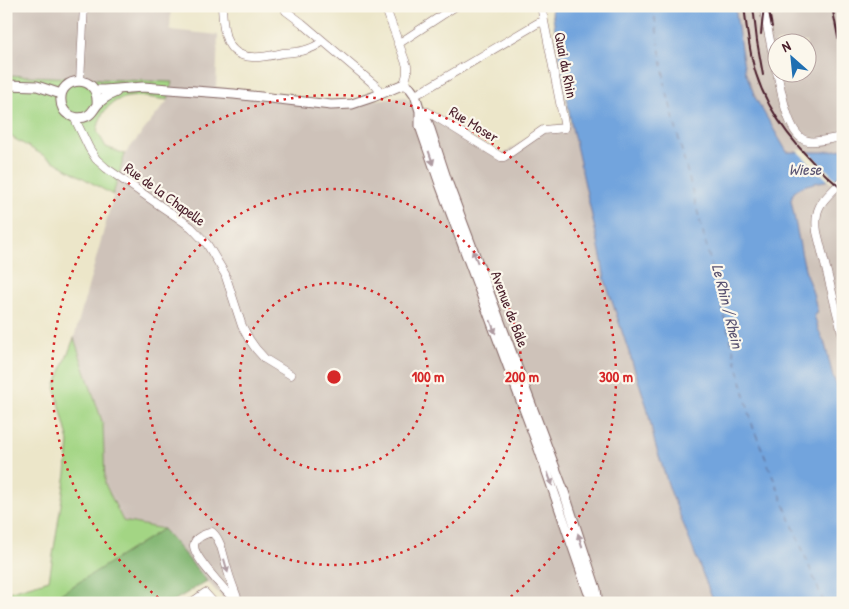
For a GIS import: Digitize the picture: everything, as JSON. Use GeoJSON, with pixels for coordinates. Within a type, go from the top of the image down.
{"type":"FeatureCollection","features":[{"type":"Feature","properties":{"kind":"main road"},"geometry":{"type":"LineString","coordinates":[[80,81],[86,82],[95,90],[98,98],[96,105],[86,117],[74,117],[64,111],[60,100],[61,94],[68,84],[80,81]]}},
{"type":"Feature","properties":{"kind":"main road"},"geometry":{"type":"LineString","coordinates":[[6,85],[22,84],[37,86],[61,94]]}},
{"type":"Feature","properties":{"kind":"main road"},"geometry":{"type":"LineString","coordinates":[[95,90],[143,87],[331,104],[352,104],[373,98],[404,84]]}},
{"type":"Feature","properties":{"kind":"main road","name":"Avenue de Bâle"},"geometry":{"type":"LineString","coordinates":[[404,84],[415,95],[420,111],[420,126],[440,184],[560,494],[588,591],[594,603]]}},
{"type":"Feature","properties":{"kind":"main road"},"geometry":{"type":"LineString","coordinates":[[96,105],[106,96],[123,89]]}},
{"type":"Feature","properties":{"kind":"street"},"geometry":{"type":"LineString","coordinates":[[80,81],[84,6]]}},
{"type":"Feature","properties":{"kind":"street"},"geometry":{"type":"LineString","coordinates":[[222,6],[223,32],[228,43],[242,55],[252,57],[306,51],[323,41]]}},
{"type":"Feature","properties":{"kind":"street"},"geometry":{"type":"LineString","coordinates":[[385,6],[407,66],[404,84]]}},
{"type":"Feature","properties":{"kind":"street"},"geometry":{"type":"LineString","coordinates":[[398,44],[456,6]]}},
{"type":"Feature","properties":{"kind":"street","name":"Quai du Rhin"},"geometry":{"type":"LineString","coordinates":[[541,6],[565,128]]}},
{"type":"Feature","properties":{"kind":"street"},"geometry":{"type":"LineString","coordinates":[[764,6],[769,32]]}},
{"type":"Feature","properties":{"kind":"street"},"geometry":{"type":"LineString","coordinates":[[286,11],[376,86],[381,93]]}},
{"type":"Feature","properties":{"kind":"street"},"geometry":{"type":"LineString","coordinates":[[415,95],[538,23],[544,22]]}},
{"type":"Feature","properties":{"kind":"street"},"geometry":{"type":"LineString","coordinates":[[780,82],[786,110],[799,137],[813,142],[843,137]]}},
{"type":"Feature","properties":{"kind":"street","name":"Rue Moser"},"geometry":{"type":"LineString","coordinates":[[420,111],[428,112],[501,157],[504,157],[543,130],[565,128]]}},
{"type":"Feature","properties":{"kind":"street","name":"Rue de la Chapelle"},"geometry":{"type":"LineString","coordinates":[[74,117],[96,159],[191,227],[201,237],[225,274],[242,326],[249,339],[265,359],[290,375]]}},
{"type":"Feature","properties":{"kind":"street"},"geometry":{"type":"LineString","coordinates":[[83,135],[86,117]]}},
{"type":"Feature","properties":{"kind":"street"},"geometry":{"type":"LineString","coordinates":[[842,183],[823,200],[816,213],[816,232],[843,337]]}},
{"type":"Feature","properties":{"kind":"street"},"geometry":{"type":"LineString","coordinates":[[212,532],[220,541],[238,603],[212,576],[194,550],[197,539],[206,534],[212,532]]}},
{"type":"Feature","properties":{"kind":"street"},"geometry":{"type":"LineString","coordinates":[[191,603],[205,593],[214,603]]}},
{"type":"Feature","properties":{"kind":"shaded area"},"geometry":{"type":"Polygon","coordinates":[[[6,6],[171,6],[170,30],[218,35],[216,87],[331,104],[405,97],[417,109],[502,155],[543,127],[571,123],[605,280],[647,407],[655,444],[670,490],[714,603],[228,603],[163,529],[123,521],[105,484],[103,424],[74,338],[125,154],[168,100],[172,83],[6,75],[6,6]]]}},
{"type":"Feature","properties":{"kind":"shaded area"},"geometry":{"type":"Polygon","coordinates":[[[735,6],[843,6],[843,404],[814,315],[818,313],[807,277],[791,205],[787,152],[756,99],[745,71],[735,6]]]}},
{"type":"Feature","properties":{"kind":"green space"},"geometry":{"type":"Polygon","coordinates":[[[6,75],[172,82],[168,100],[140,97],[123,98],[108,107],[102,115],[97,131],[106,147],[125,154],[113,195],[6,134],[6,75]]]}},
{"type":"Feature","properties":{"kind":"green space"},"geometry":{"type":"Polygon","coordinates":[[[74,338],[103,424],[105,484],[123,521],[163,529],[47,603],[6,603],[6,590],[8,592],[49,580],[69,442],[55,387],[74,338]]]}},
{"type":"Feature","properties":{"kind":"green space"},"geometry":{"type":"Polygon","coordinates":[[[163,529],[207,581],[170,603],[58,603],[54,598],[163,529]]]}},
{"type":"Feature","properties":{"kind":"water"},"geometry":{"type":"Polygon","coordinates":[[[551,6],[735,6],[745,71],[756,99],[787,152],[823,152],[843,149],[843,178],[805,185],[794,192],[791,200],[807,277],[818,313],[814,315],[843,404],[843,603],[714,603],[670,490],[655,444],[647,407],[605,280],[571,123],[551,6]]]}},
{"type":"Feature","properties":{"kind":"pier"},"geometry":{"type":"Polygon","coordinates":[[[796,150],[806,150],[837,180],[831,183],[796,150]]]}},
{"type":"Feature","properties":{"kind":"pier"},"geometry":{"type":"Polygon","coordinates":[[[843,173],[843,181],[837,180],[843,173]]]}},
{"type":"Feature","properties":{"kind":"ferry route"},"geometry":{"type":"LineString","coordinates":[[653,6],[666,89],[753,427],[824,603]]}},
{"type":"Feature","properties":{"kind":"railway"},"geometry":{"type":"LineString","coordinates":[[744,6],[756,74],[771,108],[780,123],[803,152],[843,190]]}},
{"type":"Feature","properties":{"kind":"railway"},"geometry":{"type":"LineString","coordinates":[[753,6],[763,75]]}},
{"type":"Feature","properties":{"kind":"railway"},"geometry":{"type":"LineString","coordinates":[[761,34],[764,6]]}},
{"type":"Feature","properties":{"kind":"railway"},"geometry":{"type":"LineString","coordinates":[[768,6],[772,27]]}},
{"type":"Feature","properties":{"kind":"railway"},"geometry":{"type":"LineString","coordinates":[[832,6],[843,63]]}},
{"type":"Feature","properties":{"kind":"railway"},"geometry":{"type":"LineString","coordinates":[[840,6],[843,20]]}},
{"type":"Feature","properties":{"kind":"water label","name":"Wiese"},"geometry":{"type":"Point","coordinates":[805,169]}},
{"type":"Feature","properties":{"kind":"water label","name":"Le Rhin / Rhein"},"geometry":{"type":"Point","coordinates":[728,306]}}]}
